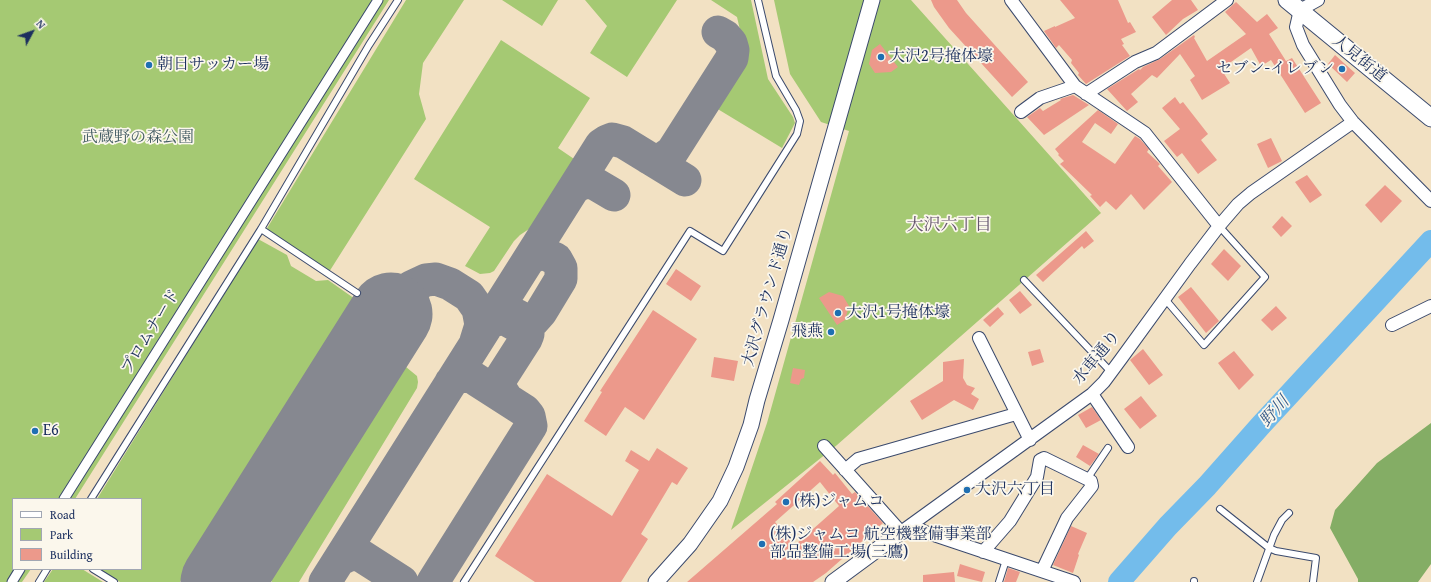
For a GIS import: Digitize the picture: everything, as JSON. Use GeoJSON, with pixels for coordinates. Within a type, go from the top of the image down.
{"type":"FeatureCollection","features":[{"type":"Feature","properties":{"kind":"main road","name":"人見街道"},"geometry":{"type":"LineString","coordinates":[[1293,5],[1431,118]]}},
{"type":"Feature","properties":{"kind":"street","name":"プロムナード"},"geometry":{"type":"LineString","coordinates":[[65,498],[378,0]]}},
{"type":"Feature","properties":{"kind":"street","name":"大沢グラウンド通り"},"geometry":{"type":"LineString","coordinates":[[656,582],[690,544],[720,500],[736,467],[751,425],[872,0]]}},
{"type":"Feature","properties":{"kind":"street"},"geometry":{"type":"LineString","coordinates":[[1011,0],[1075,86],[1145,132],[1219,226]]}},
{"type":"Feature","properties":{"kind":"street"},"geometry":{"type":"LineString","coordinates":[[1086,94],[1135,62],[1156,52],[1226,0]]}},
{"type":"Feature","properties":{"kind":"street"},"geometry":{"type":"LineString","coordinates":[[1318,0],[1293,5],[1296,27],[1303,45],[1340,105],[1353,122],[1431,201]]}},
{"type":"Feature","properties":{"kind":"street"},"geometry":{"type":"LineString","coordinates":[[1022,112],[1040,98],[1075,86]]}},
{"type":"Feature","properties":{"kind":"street","name":"水車通り"},"geometry":{"type":"LineString","coordinates":[[833,582],[1092,394],[1111,372],[1219,226],[1238,204],[1353,122]]}},
{"type":"Feature","properties":{"kind":"street"},"geometry":{"type":"LineString","coordinates":[[1392,325],[1431,306]]}},
{"type":"Feature","properties":{"kind":"street"},"geometry":{"type":"LineString","coordinates":[[979,338],[1030,440]]}},
{"type":"Feature","properties":{"kind":"street"},"geometry":{"type":"LineString","coordinates":[[1092,394],[1128,447]]}},
{"type":"Feature","properties":{"kind":"street"},"geometry":{"type":"LineString","coordinates":[[845,470],[858,459],[1016,414]]}},
{"type":"Feature","properties":{"kind":"street"},"geometry":{"type":"LineString","coordinates":[[824,446],[845,470],[906,528],[925,532],[1074,582]]}},
{"type":"Feature","properties":{"kind":"street"},"geometry":{"type":"LineString","coordinates":[[983,552],[1010,521],[1037,477],[1040,460],[1044,458],[1091,481],[1092,486],[1067,518],[1042,571]]}},
{"type":"Feature","properties":{"kind":"street"},"geometry":{"type":"LineString","coordinates":[[12,582],[19,570]]}},
{"type":"Feature","properties":{"kind":"lane"},"geometry":{"type":"LineString","coordinates":[[92,498],[261,229],[369,45],[398,0]]}},
{"type":"Feature","properties":{"kind":"lane"},"geometry":{"type":"LineString","coordinates":[[464,582],[690,231],[723,251],[797,134],[800,121],[796,110],[776,76],[758,0]]}},
{"type":"Feature","properties":{"kind":"lane"},"geometry":{"type":"LineString","coordinates":[[1165,299],[1204,345],[1265,277],[1219,226]]}},
{"type":"Feature","properties":{"kind":"lane"},"geometry":{"type":"LineString","coordinates":[[261,229],[357,293]]}},
{"type":"Feature","properties":{"kind":"lane"},"geometry":{"type":"LineString","coordinates":[[1024,280],[1111,372]]}},
{"type":"Feature","properties":{"kind":"lane"},"geometry":{"type":"LineString","coordinates":[[1087,479],[1108,448]]}},
{"type":"Feature","properties":{"kind":"lane"},"geometry":{"type":"LineString","coordinates":[[1220,510],[1268,548],[1276,551],[1316,558],[1314,582]]}},
{"type":"Feature","properties":{"kind":"lane"},"geometry":{"type":"LineString","coordinates":[[1257,582],[1268,548],[1274,535],[1282,520],[1289,513]]}},
{"type":"Feature","properties":{"kind":"lane"},"geometry":{"type":"LineString","coordinates":[[999,582],[1006,560]]}},
{"type":"Feature","properties":{"kind":"lane"},"geometry":{"type":"LineString","coordinates":[[39,582],[46,570]]}},
{"type":"Feature","properties":{"kind":"lane"},"geometry":{"type":"LineString","coordinates":[[95,570],[114,582]]}},
{"type":"Feature","properties":{"kind":"green space","name":"武蔵野の森公園"},"geometry":{"type":"Polygon","coordinates":[[[0,0],[389,0],[76,498],[12,498],[12,570],[30,570],[22,582],[0,582],[0,0]]]}},
{"type":"Feature","properties":{"kind":"green space"},"geometry":{"type":"Polygon","coordinates":[[[406,0],[464,0],[423,63],[419,94],[426,119],[329,272],[266,230],[406,0]]]}},
{"type":"Feature","properties":{"kind":"green space"},"geometry":{"type":"Polygon","coordinates":[[[502,0],[558,0],[542,26],[502,0]]]}},
{"type":"Feature","properties":{"kind":"green space"},"geometry":{"type":"Polygon","coordinates":[[[585,0],[677,0],[627,77],[590,53],[607,26],[585,0]]]}},
{"type":"Feature","properties":{"kind":"green space"},"geometry":{"type":"Polygon","coordinates":[[[711,0],[751,0],[768,79],[793,117],[795,123],[782,148],[716,108],[747,60],[737,17],[711,0]]]}},
{"type":"Feature","properties":{"kind":"green space"},"geometry":{"type":"Polygon","coordinates":[[[774,0],[911,0],[1101,213],[837,445],[731,530],[767,423],[849,131],[821,122],[790,74],[774,0]]]}},
{"type":"Feature","properties":{"kind":"green space"},"geometry":{"type":"Polygon","coordinates":[[[501,40],[590,98],[558,148],[577,161],[532,227],[514,241],[494,271],[480,274],[465,266],[490,227],[414,179],[501,40]]]}},
{"type":"Feature","properties":{"kind":"green space"},"geometry":{"type":"Polygon","coordinates":[[[258,239],[287,255],[291,266],[316,281],[328,280],[355,299],[180,582],[120,582],[101,570],[142,570],[142,498],[98,498],[258,239]]]}},
{"type":"Feature","properties":{"kind":"green space"},"geometry":{"type":"Polygon","coordinates":[[[406,367],[417,376],[417,388],[299,582],[272,582],[269,577],[272,567],[396,369],[406,367]]]}},
{"type":"Feature","properties":{"kind":"green space"},"geometry":{"type":"Polygon","coordinates":[[[1431,423],[1431,564],[1418,582],[1358,582],[1358,579],[1330,528],[1335,510],[1377,463],[1431,423]]]}},
{"type":"Feature","properties":{"kind":"green space"},"geometry":{"type":"Polygon","coordinates":[[[52,570],[84,570],[103,582],[44,582],[52,570]]]}},
{"type":"Feature","properties":{"kind":"building"},"geometry":{"type":"Polygon","coordinates":[[[931,0],[957,0],[966,13],[1028,82],[1012,97],[949,28],[934,7],[931,0]]]}},
{"type":"Feature","properties":{"kind":"building"},"geometry":{"type":"Polygon","coordinates":[[[1060,0],[1118,0],[1128,23],[1130,22],[1136,32],[1121,39],[1124,44],[1122,45],[1130,56],[1086,84],[1078,75],[1079,73],[1071,63],[1072,60],[1059,45],[1056,48],[1044,31],[1075,18],[1060,0]]]}},
{"type":"Feature","properties":{"kind":"building"},"geometry":{"type":"Polygon","coordinates":[[[1172,0],[1191,0],[1198,10],[1183,19],[1166,35],[1152,17],[1172,0]]]}},
{"type":"Feature","properties":{"kind":"building"},"geometry":{"type":"Polygon","coordinates":[[[1236,2],[1257,22],[1267,14],[1278,28],[1269,34],[1286,61],[1292,58],[1321,103],[1305,113],[1271,60],[1261,66],[1251,48],[1221,69],[1230,83],[1202,100],[1190,80],[1195,76],[1180,54],[1157,78],[1152,75],[1131,94],[1138,102],[1127,111],[1107,89],[1139,69],[1140,70],[1160,59],[1194,35],[1194,38],[1207,61],[1246,34],[1225,12],[1236,2]]]}},
{"type":"Feature","properties":{"kind":"building","name":"大沢2号掩体壕"},"geometry":{"type":"Polygon","coordinates":[[[880,44],[898,67],[891,72],[875,73],[869,64],[872,50],[880,44]]]}},
{"type":"Feature","properties":{"kind":"building"},"geometry":{"type":"Polygon","coordinates":[[[1335,55],[1355,73],[1347,82],[1328,64],[1335,55]]]}},
{"type":"Feature","properties":{"kind":"building"},"geometry":{"type":"Polygon","coordinates":[[[1073,95],[1089,105],[1044,135],[1027,117],[1040,108],[1043,111],[1061,100],[1060,99],[1073,95]]]}},
{"type":"Feature","properties":{"kind":"building"},"geometry":{"type":"Polygon","coordinates":[[[1175,97],[1180,104],[1183,102],[1208,134],[1201,140],[1217,160],[1198,174],[1182,153],[1177,157],[1164,141],[1180,129],[1162,108],[1175,97]]]}},
{"type":"Feature","properties":{"kind":"building"},"geometry":{"type":"Polygon","coordinates":[[[1098,110],[1118,124],[1111,134],[1095,123],[1082,142],[1115,164],[1135,136],[1140,139],[1149,149],[1147,152],[1160,164],[1158,166],[1172,182],[1144,210],[1131,194],[1116,210],[1106,201],[1100,207],[1090,196],[1092,195],[1060,164],[1064,161],[1055,149],[1098,110]]]}},
{"type":"Feature","properties":{"kind":"building"},"geometry":{"type":"Polygon","coordinates":[[[1271,138],[1282,161],[1268,168],[1257,144],[1271,138]]]}},
{"type":"Feature","properties":{"kind":"building"},"geometry":{"type":"Polygon","coordinates":[[[1307,175],[1322,195],[1310,203],[1295,182],[1307,175]]]}},
{"type":"Feature","properties":{"kind":"building"},"geometry":{"type":"Polygon","coordinates":[[[1385,185],[1402,201],[1381,223],[1365,205],[1385,185]]]}},
{"type":"Feature","properties":{"kind":"building"},"geometry":{"type":"Polygon","coordinates":[[[1282,216],[1292,226],[1281,237],[1272,227],[1282,216]]]}},
{"type":"Feature","properties":{"kind":"building"},"geometry":{"type":"Polygon","coordinates":[[[1086,231],[1094,241],[1084,249],[1082,246],[1043,282],[1036,275],[1086,231]]]}},
{"type":"Feature","properties":{"kind":"building"},"geometry":{"type":"Polygon","coordinates":[[[1224,249],[1241,266],[1228,281],[1211,264],[1224,249]]]}},
{"type":"Feature","properties":{"kind":"building"},"geometry":{"type":"Polygon","coordinates":[[[676,269],[701,286],[691,301],[666,284],[676,269]]]}},
{"type":"Feature","properties":{"kind":"building"},"geometry":{"type":"Polygon","coordinates":[[[1191,287],[1219,321],[1206,333],[1178,297],[1191,287]]]}},
{"type":"Feature","properties":{"kind":"building"},"geometry":{"type":"Polygon","coordinates":[[[1020,291],[1032,305],[1020,314],[1009,300],[1020,291]]]}},
{"type":"Feature","properties":{"kind":"building","name":"大沢1号掩体壕"},"geometry":{"type":"Polygon","coordinates":[[[829,292],[843,296],[849,306],[845,320],[837,325],[819,298],[829,292]]]}},
{"type":"Feature","properties":{"kind":"building"},"geometry":{"type":"Polygon","coordinates":[[[1276,306],[1287,318],[1272,331],[1261,320],[1276,306]]]}},
{"type":"Feature","properties":{"kind":"building"},"geometry":{"type":"Polygon","coordinates":[[[998,307],[1004,314],[990,327],[983,320],[998,307]]]}},
{"type":"Feature","properties":{"kind":"building"},"geometry":{"type":"Polygon","coordinates":[[[653,310],[697,339],[644,420],[625,407],[606,436],[584,421],[602,392],[600,391],[653,310]]]}},
{"type":"Feature","properties":{"kind":"building"},"geometry":{"type":"Polygon","coordinates":[[[1040,349],[1044,362],[1032,366],[1028,352],[1040,349]]]}},
{"type":"Feature","properties":{"kind":"building"},"geometry":{"type":"Polygon","coordinates":[[[1143,349],[1163,375],[1149,385],[1130,360],[1143,349]]]}},
{"type":"Feature","properties":{"kind":"building"},"geometry":{"type":"Polygon","coordinates":[[[1234,351],[1254,375],[1239,390],[1218,363],[1234,351]]]}},
{"type":"Feature","properties":{"kind":"building"},"geometry":{"type":"Polygon","coordinates":[[[714,357],[738,361],[734,381],[711,377],[714,357]]]}},
{"type":"Feature","properties":{"kind":"building"},"geometry":{"type":"Polygon","coordinates":[[[964,359],[963,378],[967,385],[975,388],[971,394],[979,399],[973,410],[954,400],[922,420],[910,401],[943,381],[943,362],[964,359]]]}},
{"type":"Feature","properties":{"kind":"building"},"geometry":{"type":"Polygon","coordinates":[[[793,368],[805,370],[804,378],[801,379],[799,385],[790,383],[793,368]]]}},
{"type":"Feature","properties":{"kind":"building"},"geometry":{"type":"Polygon","coordinates":[[[1141,396],[1157,416],[1140,429],[1124,409],[1141,396]]]}},
{"type":"Feature","properties":{"kind":"building"},"geometry":{"type":"Polygon","coordinates":[[[1092,407],[1101,420],[1086,428],[1078,415],[1092,407]]]}},
{"type":"Feature","properties":{"kind":"building"},"geometry":{"type":"Polygon","coordinates":[[[1083,445],[1099,454],[1090,466],[1076,457],[1083,445]]]}},
{"type":"Feature","properties":{"kind":"building"},"geometry":{"type":"Polygon","coordinates":[[[657,448],[688,468],[677,485],[672,482],[641,534],[648,539],[621,582],[535,582],[495,556],[547,474],[612,516],[639,470],[625,461],[631,450],[649,461],[657,448]]]}},
{"type":"Feature","properties":{"kind":"building"},"geometry":{"type":"Polygon","coordinates":[[[820,461],[833,475],[835,473],[852,494],[855,492],[883,523],[826,573],[813,582],[687,582],[777,504],[775,502],[820,461]],[[820,482],[775,522],[795,545],[839,506],[820,482]]]}},
{"type":"Feature","properties":{"kind":"building"},"geometry":{"type":"Polygon","coordinates":[[[1071,526],[1087,533],[1078,554],[1079,555],[1073,573],[1053,565],[1071,526]]]}},
{"type":"Feature","properties":{"kind":"building"},"geometry":{"type":"Polygon","coordinates":[[[960,564],[985,572],[982,582],[957,576],[960,564]]]}},
{"type":"Feature","properties":{"kind":"building"},"geometry":{"type":"Polygon","coordinates":[[[1008,568],[1020,572],[1016,582],[1004,582],[1008,568]]]}},
{"type":"Feature","properties":{"kind":"building"},"geometry":{"type":"Polygon","coordinates":[[[954,572],[955,582],[923,582],[923,575],[954,572]]]}},
{"type":"Feature","properties":{"kind":"waterway","name":"野川"},"geometry":{"type":"LineString","coordinates":[[1119,582],[1168,526],[1207,486],[1261,425],[1431,241]]}},
{"type":"Feature","properties":{"kind":"taxiway"},"geometry":{"type":"LineString","coordinates":[[649,158],[656,160],[662,159],[672,152],[732,58],[733,50],[731,43],[725,36],[718,32]]}},
{"type":"Feature","properties":{"kind":"taxiway"},"geometry":{"type":"LineString","coordinates":[[325,582],[601,145],[612,139],[623,142],[685,180]]}},
{"type":"Feature","properties":{"kind":"taxiway"},"geometry":{"type":"LineString","coordinates":[[574,188],[582,183],[592,182],[614,195]]}},
{"type":"Feature","properties":{"kind":"taxiway"},"geometry":{"type":"LineString","coordinates":[[488,324],[492,321],[505,319],[516,325],[525,325],[533,321],[541,312],[561,279],[561,268],[556,259],[545,254],[538,254],[529,259]]}},
{"type":"Feature","properties":{"kind":"taxiway"},"geometry":{"type":"LineString","coordinates":[[403,295],[411,287],[426,280],[436,279],[450,284],[469,296],[478,309],[481,325],[476,341]]}},
{"type":"Feature","properties":{"kind":"taxiway"},"geometry":{"type":"LineString","coordinates":[[507,399],[500,388],[501,378],[528,334],[525,322],[512,313]]}},
{"type":"Feature","properties":{"kind":"taxiway"},"geometry":{"type":"LineString","coordinates":[[433,582],[531,426],[529,416],[525,411],[472,377],[463,376],[451,382]]}},
{"type":"Feature","properties":{"kind":"taxiway"},"geometry":{"type":"LineString","coordinates":[[242,582],[240,561],[246,544]]}},
{"type":"Feature","properties":{"kind":"taxiway"},"geometry":{"type":"LineString","coordinates":[[339,560],[351,554],[360,555],[402,582]]}},
{"type":"Feature","properties":{"kind":"runway"},"geometry":{"type":"LineString","coordinates":[[222,582],[391,314]]}},
{"type":"Feature","properties":{"kind":"place","name":"大沢2号掩体壕"},"geometry":{"type":"Point","coordinates":[881,57]}},
{"type":"Feature","properties":{"kind":"place","name":"朝日サッカー場"},"geometry":{"type":"Point","coordinates":[149,65]}},
{"type":"Feature","properties":{"kind":"place","name":"セブン-イレブン"},"geometry":{"type":"Point","coordinates":[1342,69]}},
{"type":"Feature","properties":{"kind":"place","name":"大沢1号掩体壕"},"geometry":{"type":"Point","coordinates":[838,313]}},
{"type":"Feature","properties":{"kind":"place","name":"飛燕"},"geometry":{"type":"Point","coordinates":[831,332]}},
{"type":"Feature","properties":{"kind":"place","name":"E6"},"geometry":{"type":"Point","coordinates":[35,431]}},
{"type":"Feature","properties":{"kind":"place","name":"大沢六丁目"},"geometry":{"type":"Point","coordinates":[967,490]}},
{"type":"Feature","properties":{"kind":"place","name":"(株)ジャムコ"},"geometry":{"type":"Point","coordinates":[786,502]}},
{"type":"Feature","properties":{"kind":"place","name":"(株)ジャムコ 航空機整備事業部 部品整備工場(三鷹)"},"geometry":{"type":"Point","coordinates":[762,544]}},
{"type":"Feature","properties":{"kind":"district","name":"大沢六丁目"},"geometry":{"type":"Point","coordinates":[949,226]}}]}
